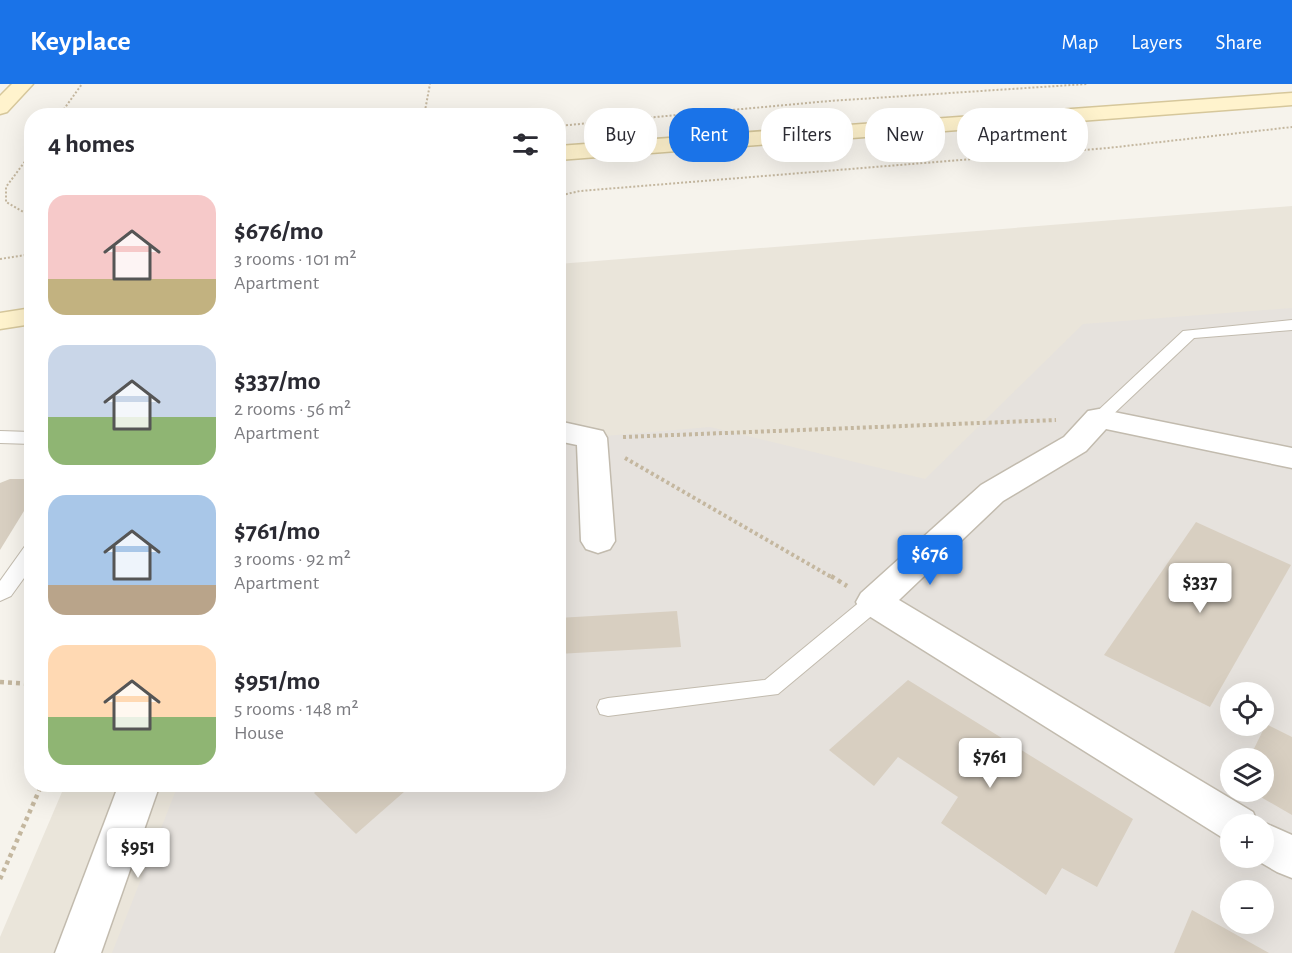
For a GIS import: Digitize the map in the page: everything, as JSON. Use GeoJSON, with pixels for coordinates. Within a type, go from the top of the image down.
{"type":"FeatureCollection","features":[{"type":"Feature","properties":{"kind":"main road"},"geometry":{"type":"LineString","coordinates":[[0,108],[23,84]]}},
{"type":"Feature","properties":{"kind":"main road"},"geometry":{"type":"LineString","coordinates":[[566,152],[1292,99]]}},
{"type":"Feature","properties":{"kind":"main road"},"geometry":{"type":"LineString","coordinates":[[0,306],[24,303]]}},
{"type":"Feature","properties":{"kind":"main road"},"geometry":{"type":"LineString","coordinates":[[0,321],[24,317]]}},
{"type":"Feature","properties":{"kind":"street"},"geometry":{"type":"LineString","coordinates":[[1220,814],[874,602],[992,493],[1075,444],[1099,418],[1292,458]]}},
{"type":"Feature","properties":{"kind":"street"},"geometry":{"type":"LineString","coordinates":[[566,433],[592,438],[598,541]]}},
{"type":"Feature","properties":{"kind":"street"},"geometry":{"type":"LineString","coordinates":[[78,953],[137,792]]}},
{"type":"Feature","properties":{"kind":"street"},"geometry":{"type":"LineString","coordinates":[[1274,847],[1292,858]]}},
{"type":"Feature","properties":{"kind":"lane"},"geometry":{"type":"LineString","coordinates":[[1099,418],[1189,334],[1292,326]]}},
{"type":"Feature","properties":{"kind":"lane"},"geometry":{"type":"LineString","coordinates":[[0,437],[24,438]]}},
{"type":"Feature","properties":{"kind":"lane"},"geometry":{"type":"LineString","coordinates":[[0,592],[4,591],[24,562]]}},
{"type":"Feature","properties":{"kind":"lane"},"geometry":{"type":"LineString","coordinates":[[608,707],[770,688],[874,602]]}},
{"type":"Feature","properties":{"kind":"path"},"geometry":{"type":"LineString","coordinates":[[65,108],[82,84]]}},
{"type":"Feature","properties":{"kind":"path"},"geometry":{"type":"LineString","coordinates":[[426,108],[430,84]]}},
{"type":"Feature","properties":{"kind":"path"},"geometry":{"type":"LineString","coordinates":[[566,125],[829,101],[1087,84]]}},
{"type":"Feature","properties":{"kind":"path"},"geometry":{"type":"LineString","coordinates":[[566,194],[580,191],[1108,148],[1292,127]]}},
{"type":"Feature","properties":{"kind":"path"},"geometry":{"type":"LineString","coordinates":[[24,163],[6,187],[6,202],[24,212]]}},
{"type":"Feature","properties":{"kind":"path"},"geometry":{"type":"LineString","coordinates":[[0,259],[24,255]]}},
{"type":"Feature","properties":{"kind":"path"},"geometry":{"type":"LineString","coordinates":[[592,438],[1099,418]]}},
{"type":"Feature","properties":{"kind":"path"},"geometry":{"type":"LineString","coordinates":[[592,438],[874,602]]}},
{"type":"Feature","properties":{"kind":"path"},"geometry":{"type":"LineString","coordinates":[[0,682],[24,684]]}},
{"type":"Feature","properties":{"kind":"path"},"geometry":{"type":"LineString","coordinates":[[0,879],[38,792]]}},
{"type":"Feature","properties":{"kind":"shaded area"},"geometry":{"type":"Polygon","coordinates":[[[1292,206],[1292,953],[0,953],[0,937],[62,792],[566,792],[566,263],[1292,206]]]}},
{"type":"Feature","properties":{"kind":"shaded area"},"geometry":{"type":"Polygon","coordinates":[[[1292,308],[1292,953],[112,953],[175,792],[566,792],[566,439],[710,427],[925,479],[1083,324],[1292,308]]]}},
{"type":"Feature","properties":{"kind":"building"},"geometry":{"type":"Polygon","coordinates":[[[10,479],[24,479],[24,511],[0,550],[0,483],[10,479]]]}},
{"type":"Feature","properties":{"kind":"building"},"geometry":{"type":"Polygon","coordinates":[[[1196,522],[1291,565],[1224,682],[1220,682],[1220,689],[1210,707],[1104,655],[1196,522]]]}},
{"type":"Feature","properties":{"kind":"building"},"geometry":{"type":"Polygon","coordinates":[[[677,611],[681,647],[566,654],[566,618],[677,611]]]}},
{"type":"Feature","properties":{"kind":"building"},"geometry":{"type":"Polygon","coordinates":[[[908,680],[1133,819],[1097,887],[1062,868],[1046,895],[941,823],[958,797],[898,757],[874,786],[829,750],[908,680]]]}},
{"type":"Feature","properties":{"kind":"building"},"geometry":{"type":"Polygon","coordinates":[[[1274,728],[1292,737],[1292,815],[1269,802],[1274,802],[1274,748],[1254,748],[1260,736],[1274,736],[1274,728]]]}},
{"type":"Feature","properties":{"kind":"building"},"geometry":{"type":"Polygon","coordinates":[[[315,792],[404,792],[356,834],[315,792]]]}},
{"type":"Feature","properties":{"kind":"building"},"geometry":{"type":"Polygon","coordinates":[[[1192,910],[1220,926],[1220,934],[1235,934],[1269,953],[1174,953],[1192,910]]]}}]}
